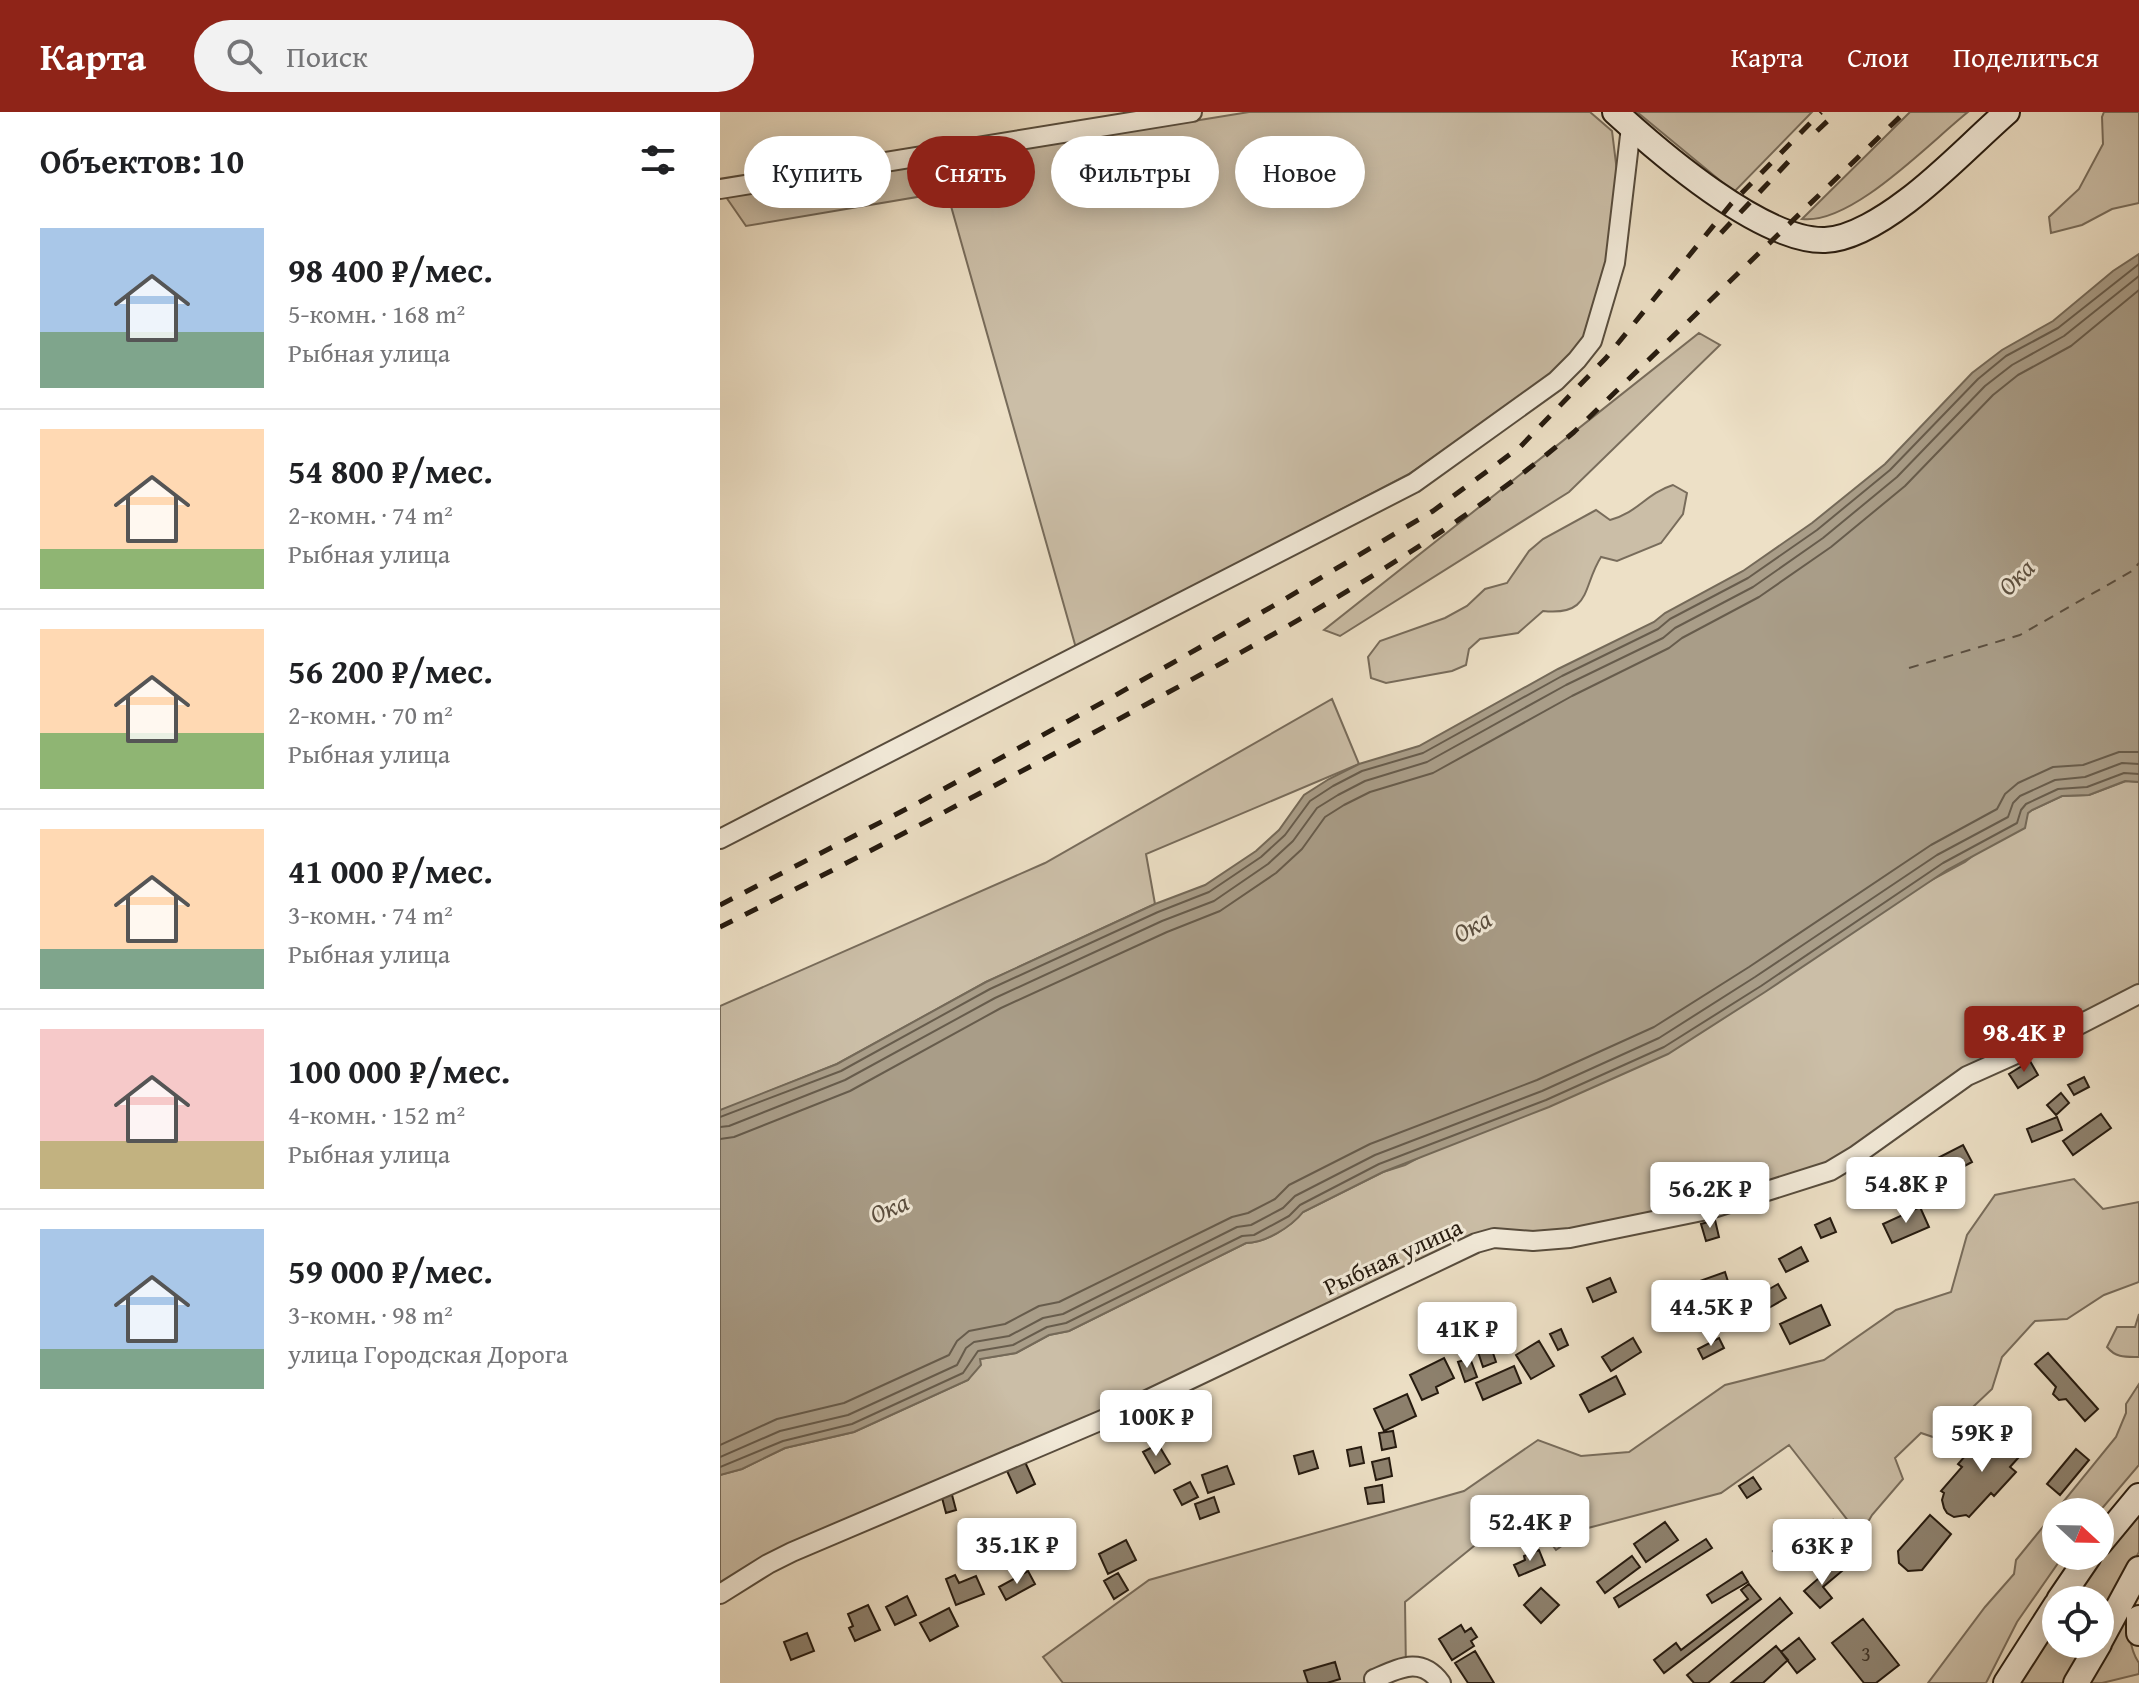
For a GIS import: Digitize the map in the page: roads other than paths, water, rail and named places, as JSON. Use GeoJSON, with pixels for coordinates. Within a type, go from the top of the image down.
{"type":"FeatureCollection","features":[{"type":"Feature","properties":{"kind":"main road"},"geometry":{"type":"LineString","coordinates":[[1623,119],[1731,204],[1782,231],[1826,240],[1858,230],[1907,202],[2007,112]]}},
{"type":"Feature","properties":{"kind":"main road"},"geometry":{"type":"LineString","coordinates":[[2114,1526],[2139,1496]]}},
{"type":"Feature","properties":{"kind":"main road"},"geometry":{"type":"LineString","coordinates":[[2114,1615],[2139,1569]]}},
{"type":"Feature","properties":{"kind":"main road"},"geometry":{"type":"LineString","coordinates":[[2139,1618],[2139,1633]]}},
{"type":"Feature","properties":{"kind":"main road"},"geometry":{"type":"LineString","coordinates":[[2006,1683],[2042,1627]]}},
{"type":"Feature","properties":{"kind":"main road"},"geometry":{"type":"LineString","coordinates":[[2076,1683],[2090,1658]]}},
{"type":"Feature","properties":{"kind":"street"},"geometry":{"type":"LineString","coordinates":[[1094,112],[1108,125]]}},
{"type":"Feature","properties":{"kind":"street"},"geometry":{"type":"LineString","coordinates":[[720,189],[1192,112]]}},
{"type":"Feature","properties":{"kind":"street"},"geometry":{"type":"LineString","coordinates":[[720,839],[1414,483],[1556,381],[1592,341],[1615,263],[1625,200],[1623,119]]}},
{"type":"Feature","properties":{"kind":"street","name":"Рыбная улица"},"geometry":{"type":"LineString","coordinates":[[720,1594],[792,1552],[1128,1409],[1476,1243],[1494,1238],[1551,1241],[1585,1235],[1707,1210],[1830,1171],[1967,1076],[2065,1032],[2139,994]]}},
{"type":"Feature","properties":{"kind":"street"},"geometry":{"type":"LineString","coordinates":[[1374,1679],[1403,1667],[1418,1666],[1434,1673],[1441,1683]]}},
{"type":"Feature","properties":{"kind":"water","name":"Ока"},"geometry":{"type":"Polygon","coordinates":[[[2139,254],[2139,782],[2125,781],[2089,795],[2062,796],[2032,810],[2028,813],[2025,828],[1947,870],[1668,1054],[1549,1107],[1383,1172],[1303,1212],[1269,1237],[1246,1243],[1069,1331],[1049,1335],[1016,1353],[980,1359],[981,1365],[968,1380],[854,1432],[785,1448],[742,1469],[720,1475],[720,1110],[837,1064],[986,982],[1155,904],[1205,885],[1256,851],[1279,830],[1304,795],[1329,779],[1359,764],[1419,746],[1558,669],[1654,622],[1743,571],[1812,523],[1885,464],[1972,373],[2002,350],[2053,321],[2113,271],[2139,254]]]}},
{"type":"Feature","properties":{"kind":"railway"},"geometry":{"type":"LineString","coordinates":[[720,905],[916,804],[1107,700],[1433,511],[1520,447],[1606,358],[1731,204],[1821,112]]}},
{"type":"Feature","properties":{"kind":"railway"},"geometry":{"type":"LineString","coordinates":[[1817,131],[1837,112]]}},
{"type":"Feature","properties":{"kind":"railway"},"geometry":{"type":"LineString","coordinates":[[720,927],[1201,675],[1367,579],[1473,510],[1574,432],[1905,112]]}},
{"type":"Feature","properties":{"kind":"railway"},"geometry":{"type":"LineString","coordinates":[[1721,233],[1789,161]]}}]}
